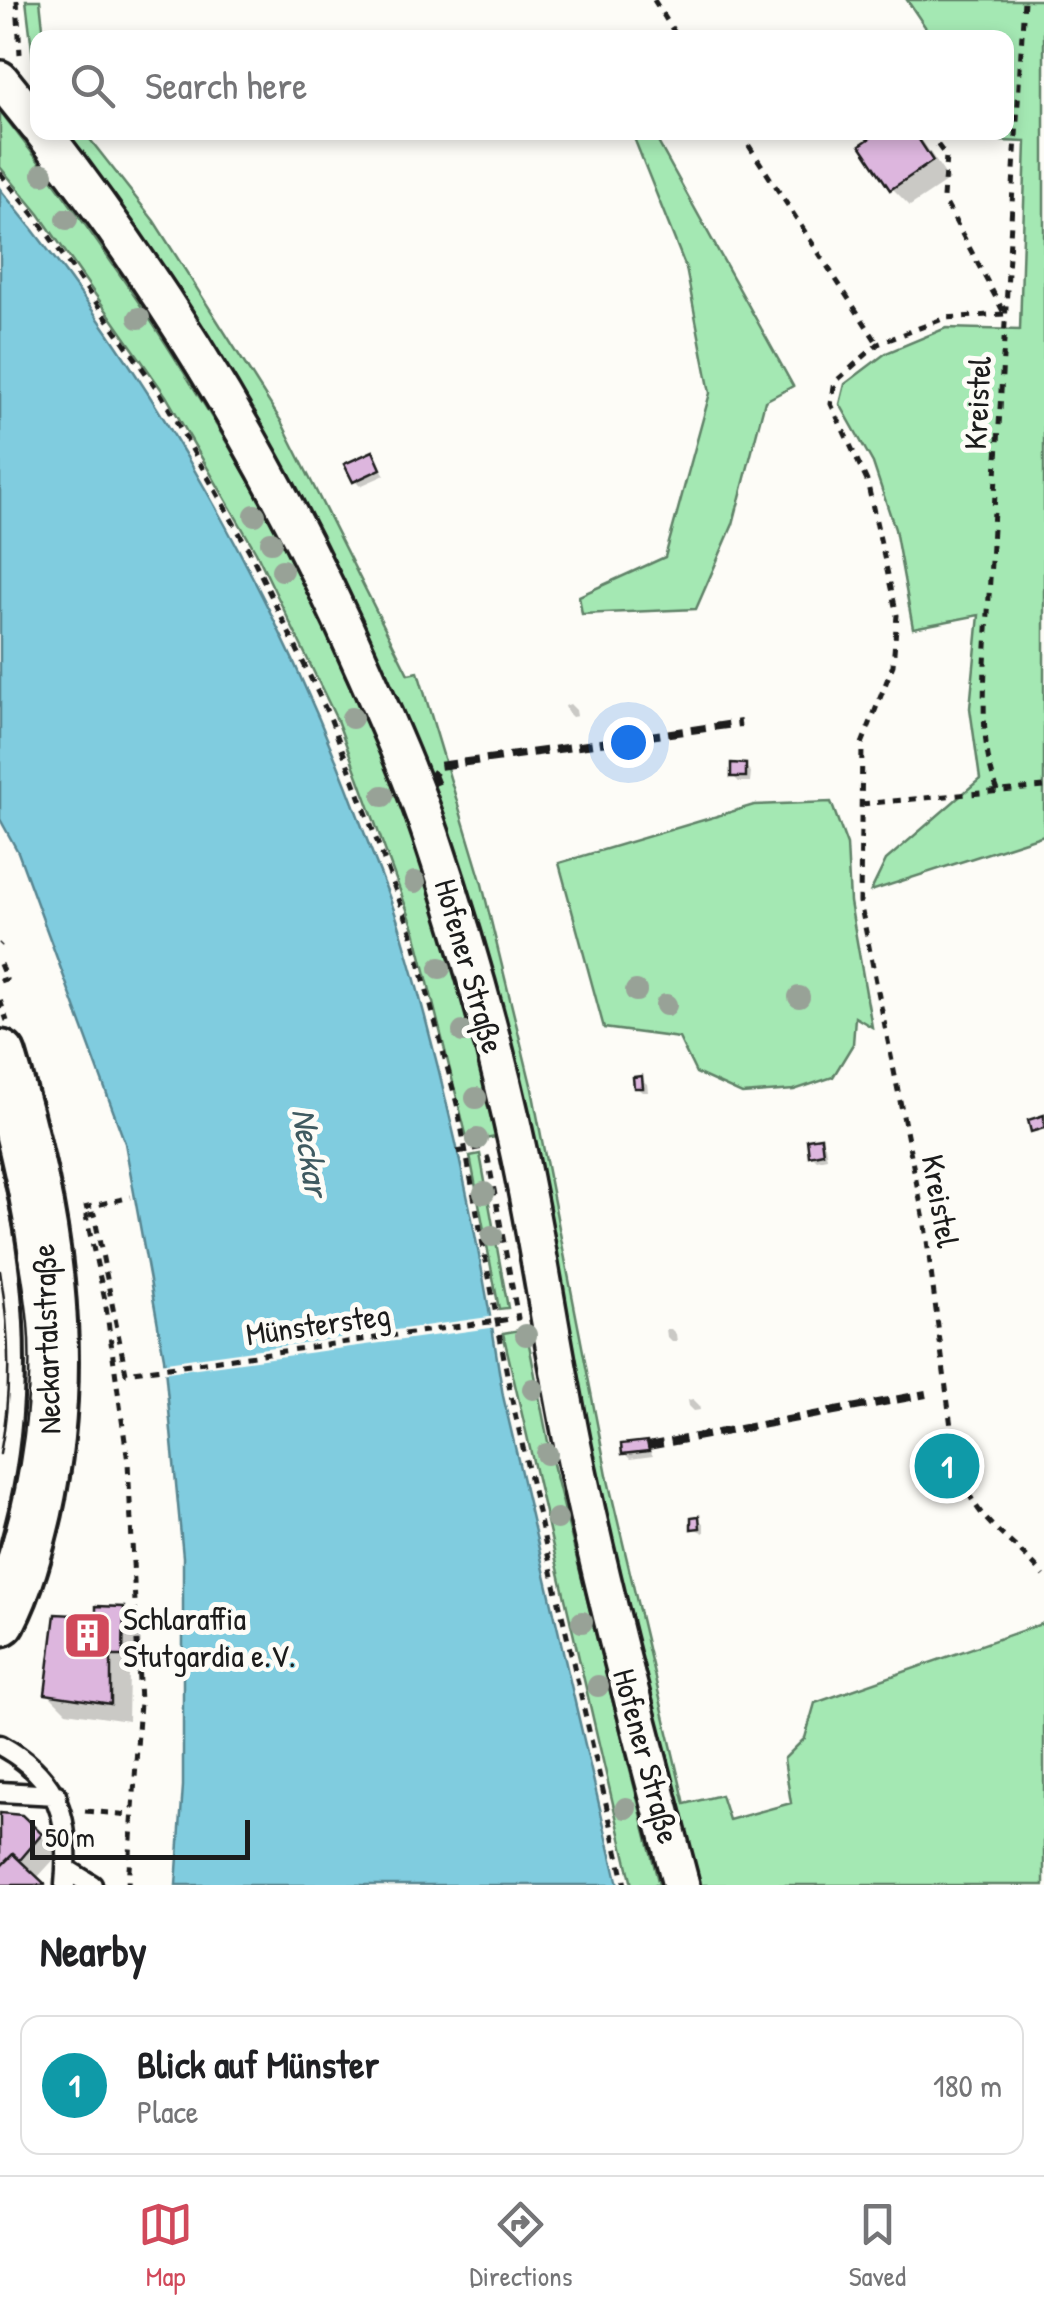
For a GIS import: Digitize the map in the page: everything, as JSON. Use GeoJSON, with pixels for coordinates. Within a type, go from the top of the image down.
{"type":"FeatureCollection","features":[{"type":"Feature","properties":{"kind":"main road","name":"Neckartalstraße"},"geometry":{"type":"LineString","coordinates":[[0,1056],[10,1117],[42,1224],[50,1292],[51,1410],[50,1444],[24,1564],[0,1620]]}},
{"type":"Feature","properties":{"kind":"street"},"geometry":{"type":"LineString","coordinates":[[5,85],[30,116]]}},
{"type":"Feature","properties":{"kind":"street","name":"Hofener Straße"},"geometry":{"type":"LineString","coordinates":[[49,140],[93,198],[215,380],[324,578],[395,739],[429,829],[494,1043],[537,1244],[579,1478],[681,1885]]}},
{"type":"Feature","properties":{"kind":"lane"},"geometry":{"type":"LineString","coordinates":[[0,1745],[18,1754],[59,1802],[66,1877],[92,1885]]}},
{"type":"Feature","properties":{"kind":"lane"},"geometry":{"type":"LineString","coordinates":[[0,1792],[59,1802]]}},
{"type":"Feature","properties":{"kind":"path"},"geometry":{"type":"LineString","coordinates":[[5,85],[20,60],[17,0]]}},
{"type":"Feature","properties":{"kind":"path"},"geometry":{"type":"LineString","coordinates":[[654,0],[673,30]]}},
{"type":"Feature","properties":{"kind":"path","name":"Kreistel"},"geometry":{"type":"LineString","coordinates":[[998,791],[984,738],[1024,0]]}},
{"type":"Feature","properties":{"kind":"path"},"geometry":{"type":"LineString","coordinates":[[745,140],[878,344]]}},
{"type":"Feature","properties":{"kind":"path","name":"Kreistel"},"geometry":{"type":"LineString","coordinates":[[934,140],[946,156],[943,198],[1004,314]]}},
{"type":"Feature","properties":{"kind":"path"},"geometry":{"type":"LineString","coordinates":[[0,173],[36,216],[162,396],[250,552],[331,720],[411,930],[458,1104],[508,1378],[626,1885]]}},
{"type":"Feature","properties":{"kind":"path","name":"Kreistel"},"geometry":{"type":"LineString","coordinates":[[1004,314],[946,318],[878,344],[835,382],[832,404],[866,481],[897,615],[893,664],[862,744],[858,850],[864,932],[926,1226],[955,1458],[966,1492],[984,1520],[1044,1576]]}},
{"type":"Feature","properties":{"kind":"path"},"geometry":{"type":"LineString","coordinates":[[861,804],[1044,788]]}},
{"type":"Feature","properties":{"kind":"path"},"geometry":{"type":"LineString","coordinates":[[0,964],[6,979],[0,981]]}},
{"type":"Feature","properties":{"kind":"path","name":"Münstersteg"},"geometry":{"type":"LineString","coordinates":[[87,1213],[94,1214],[126,1373],[518,1318],[488,1158],[493,1158]]}},
{"type":"Feature","properties":{"kind":"path"},"geometry":{"type":"LineString","coordinates":[[128,1885],[140,1702],[128,1462],[105,1300],[87,1213],[131,1196]]}},
{"type":"Feature","properties":{"kind":"path"},"geometry":{"type":"LineString","coordinates":[[59,1802],[132,1815]]}},
{"type":"Feature","properties":{"kind":"green space"},"geometry":{"type":"Polygon","coordinates":[[[26,0],[40,0],[43,30],[30,30],[30,33],[26,0]]]}},
{"type":"Feature","properties":{"kind":"green space"},"geometry":{"type":"Polygon","coordinates":[[[907,0],[1044,0],[1044,835],[871,891],[886,860],[980,779],[970,708],[979,615],[913,628],[895,529],[873,463],[840,404],[845,384],[886,353],[946,328],[1020,330],[1026,142],[1000,140],[1014,140],[1014,30],[927,30],[907,0]]]}},
{"type":"Feature","properties":{"kind":"green space"},"geometry":{"type":"Polygon","coordinates":[[[0,111],[70,204],[199,397],[312,601],[362,706],[406,814],[444,924],[496,1137],[468,1142],[415,931],[337,720],[256,552],[166,396],[39,214],[0,167],[0,111]]]}},
{"type":"Feature","properties":{"kind":"green space"},"geometry":{"type":"Polygon","coordinates":[[[68,140],[90,140],[154,221],[281,421],[408,674],[418,672],[482,884],[532,1089],[608,1480],[685,1804],[721,1795],[729,1820],[791,1803],[784,1759],[805,1738],[815,1703],[1044,1623],[1044,1885],[697,1885],[402,714],[276,454],[219,354],[142,239],[68,140]]]}},
{"type":"Feature","properties":{"kind":"green space"},"geometry":{"type":"Polygon","coordinates":[[[635,140],[657,140],[793,386],[765,401],[733,524],[696,609],[582,614],[579,596],[665,557],[710,393],[686,268],[635,140]]]}},
{"type":"Feature","properties":{"kind":"green space"},"geometry":{"type":"Polygon","coordinates":[[[831,802],[847,845],[850,902],[872,1027],[855,1017],[853,1044],[833,1077],[794,1090],[742,1094],[696,1073],[679,1038],[604,1028],[559,863],[754,805],[831,802]]]}},
{"type":"Feature","properties":{"kind":"green space"},"geometry":{"type":"Polygon","coordinates":[[[480,1154],[508,1308],[499,1309],[470,1156],[480,1154]]]}},
{"type":"Feature","properties":{"kind":"green space"},"geometry":{"type":"Polygon","coordinates":[[[526,1329],[550,1452],[659,1885],[632,1885],[503,1333],[526,1329]]]}},
{"type":"Feature","properties":{"kind":"water","name":"Neckar"},"geometry":{"type":"Polygon","coordinates":[[[0,189],[110,335],[207,492],[291,655],[389,895],[448,1108],[503,1396],[618,1885],[176,1885],[183,1786],[183,1557],[164,1358],[125,1143],[18,852],[0,819],[0,189]]]}},
{"type":"Feature","properties":{"kind":"pier"},"geometry":{"type":"Polygon","coordinates":[[[496,1316],[498,1327],[160,1373],[159,1363],[496,1316]]]}},
{"type":"Feature","properties":{"kind":"building"},"geometry":{"type":"Polygon","coordinates":[[[867,140],[919,140],[933,161],[890,190],[860,145],[867,140]]]}},
{"type":"Feature","properties":{"kind":"building"},"geometry":{"type":"Polygon","coordinates":[[[373,451],[381,469],[353,482],[344,464],[373,451]]]}},
{"type":"Feature","properties":{"kind":"building"},"geometry":{"type":"Polygon","coordinates":[[[731,763],[746,764],[746,777],[731,777],[731,763]]]}},
{"type":"Feature","properties":{"kind":"building"},"geometry":{"type":"Polygon","coordinates":[[[642,1076],[643,1088],[634,1088],[633,1077],[642,1076]]]}},
{"type":"Feature","properties":{"kind":"building"},"geometry":{"type":"Polygon","coordinates":[[[1044,1115],[1044,1128],[1031,1132],[1028,1120],[1044,1115]]]}},
{"type":"Feature","properties":{"kind":"building"},"geometry":{"type":"Polygon","coordinates":[[[821,1137],[823,1153],[809,1156],[807,1139],[821,1137]]]}},
{"type":"Feature","properties":{"kind":"building"},"geometry":{"type":"Polygon","coordinates":[[[647,1441],[649,1451],[622,1454],[621,1444],[647,1441]]]}},
{"type":"Feature","properties":{"kind":"building"},"geometry":{"type":"Polygon","coordinates":[[[699,1516],[700,1528],[691,1529],[691,1517],[699,1516]]]}},
{"type":"Feature","properties":{"kind":"building","name":"Schlaraffia Stutgardia e.V."},"geometry":{"type":"Polygon","coordinates":[[[96,1606],[124,1607],[123,1656],[111,1656],[111,1704],[45,1694],[55,1614],[96,1616],[96,1606]]]}},
{"type":"Feature","properties":{"kind":"building"},"geometry":{"type":"Polygon","coordinates":[[[0,1813],[22,1815],[42,1834],[20,1860],[13,1854],[0,1867],[0,1813]]]}},
{"type":"Feature","properties":{"kind":"building"},"geometry":{"type":"Polygon","coordinates":[[[13,1854],[45,1885],[0,1885],[0,1867],[13,1854]]]}},
{"type":"Feature","properties":{"kind":"tram line"},"geometry":{"type":"LineString","coordinates":[[0,1163],[23,1284],[29,1350],[24,1437],[0,1547]]}},
{"type":"Feature","properties":{"kind":"tram line"},"geometry":{"type":"LineString","coordinates":[[0,1271],[8,1363],[0,1454]]}},
{"type":"Feature","properties":{"kind":"railway"},"geometry":{"type":"LineString","coordinates":[[437,785],[433,775],[439,766],[741,723]]}},
{"type":"Feature","properties":{"kind":"railway"},"geometry":{"type":"LineString","coordinates":[[648,1446],[926,1394]]}},
{"type":"Feature","properties":{"kind":"place","name":"Blick auf Münster"},"geometry":{"type":"Point","coordinates":[947,1466]}},
{"type":"Feature","properties":{"kind":"place","name":"Schlaraffia Stutgardia e.V."},"geometry":{"type":"Point","coordinates":[88,1636]}}]}
